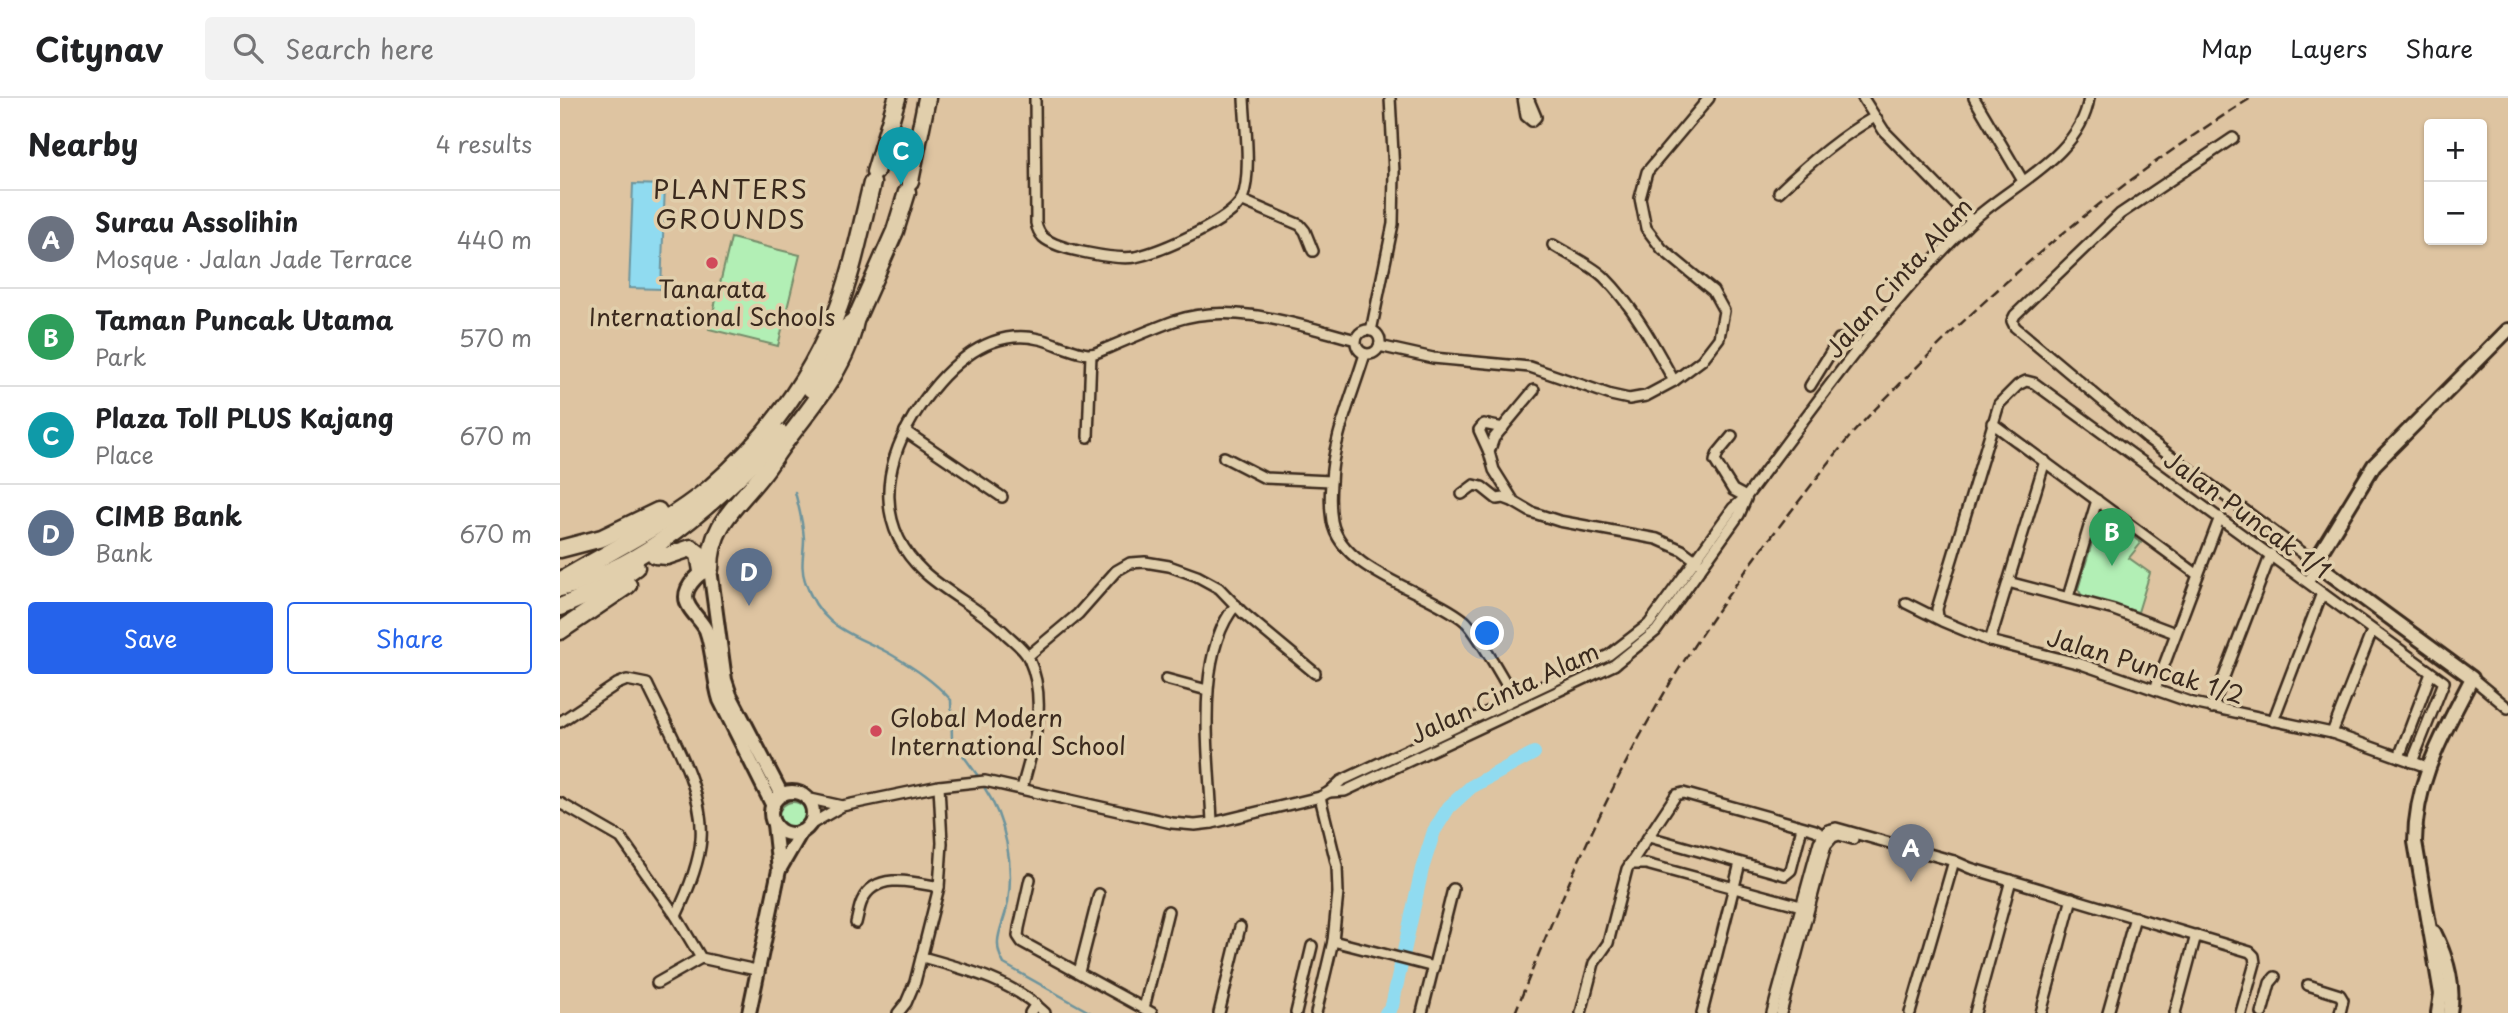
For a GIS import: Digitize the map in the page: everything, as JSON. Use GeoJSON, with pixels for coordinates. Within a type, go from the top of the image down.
{"type":"FeatureCollection","features":[{"type":"Feature","properties":{"kind":"highway"},"geometry":{"type":"LineString","coordinates":[[560,581],[709,488],[767,432],[794,395],[819,353],[836,315],[897,98]]}},
{"type":"Feature","properties":{"kind":"highway"},"geometry":{"type":"LineString","coordinates":[[701,575],[718,528],[813,405],[852,337],[855,321],[895,231],[908,187],[927,98]]}},
{"type":"Feature","properties":{"kind":"highway"},"geometry":{"type":"LineString","coordinates":[[560,588],[602,575],[633,559],[667,537],[720,494],[776,438],[804,400],[842,331],[855,321]]}},
{"type":"Feature","properties":{"kind":"highway"},"geometry":{"type":"LineString","coordinates":[[560,607],[609,586],[650,558],[730,498],[783,444]]}},
{"type":"Feature","properties":{"kind":"highway"},"geometry":{"type":"LineString","coordinates":[[560,549],[602,538],[643,520],[739,459]]}},
{"type":"Feature","properties":{"kind":"highway"},"geometry":{"type":"LineString","coordinates":[[560,631],[626,587],[650,558],[691,548],[699,554],[701,575]]}},
{"type":"Feature","properties":{"kind":"street"},"geometry":{"type":"LineString","coordinates":[[1035,98],[1036,223],[1044,238],[1054,243],[1112,258],[1135,257],[1165,248],[1225,216],[1241,200],[1247,172],[1244,98]]}},
{"type":"Feature","properties":{"kind":"street"},"geometry":{"type":"LineString","coordinates":[[1371,331],[1393,223],[1394,172],[1390,98]]}},
{"type":"Feature","properties":{"kind":"street"},"geometry":{"type":"LineString","coordinates":[[1378,346],[1433,358],[1530,367],[1629,399],[1646,396],[1674,381],[1703,360],[1719,338],[1724,311],[1713,291],[1662,249],[1646,228],[1640,198],[1647,172],[1709,98]]}},
{"type":"Feature","properties":{"kind":"street"},"geometry":{"type":"LineString","coordinates":[[1863,98],[1873,118],[1892,140],[1972,221]]}},
{"type":"Feature","properties":{"kind":"street"},"geometry":{"type":"LineString","coordinates":[[1974,98],[2022,181]]}},
{"type":"Feature","properties":{"kind":"street","name":"Jalan Cinta Alam"},"geometry":{"type":"LineString","coordinates":[[779,870],[805,829],[842,806],[939,786],[985,781],[1172,823],[1212,823],[1345,790],[1614,664],[1656,631],[1733,508],[1746,497],[1857,349],[1972,221],[2052,159],[2073,135],[2088,106],[2089,98]]}},
{"type":"Feature","properties":{"kind":"street"},"geometry":{"type":"LineString","coordinates":[[1779,192],[1813,158],[1845,134],[1873,118]]}},
{"type":"Feature","properties":{"kind":"street"},"geometry":{"type":"LineString","coordinates":[[2233,138],[2120,214],[2015,315],[2012,321],[2015,327],[2148,439],[2304,554],[2320,562],[2508,708]]}},
{"type":"Feature","properties":{"kind":"street"},"geometry":{"type":"LineString","coordinates":[[1241,200],[1300,225],[1312,251]]}},
{"type":"Feature","properties":{"kind":"street"},"geometry":{"type":"LineString","coordinates":[[1553,245],[1602,275],[1642,326],[1674,381]]}},
{"type":"Feature","properties":{"kind":"street"},"geometry":{"type":"LineString","coordinates":[[1022,788],[1034,743],[1040,702],[1035,674],[1028,656],[991,620],[924,572],[908,554],[897,534],[890,510],[887,485],[894,456],[905,431],[936,383],[953,366],[996,341],[1016,336],[1038,338],[1091,355],[1176,321],[1201,315],[1246,315],[1356,340]]}},
{"type":"Feature","properties":{"kind":"street"},"geometry":{"type":"LineString","coordinates":[[2308,581],[2320,562],[2321,552],[2374,465],[2508,330]]}},
{"type":"Feature","properties":{"kind":"street"},"geometry":{"type":"LineString","coordinates":[[1371,331],[1377,335],[1378,346],[1372,353],[1365,354],[1357,347],[1356,340],[1360,333],[1371,331]]}},
{"type":"Feature","properties":{"kind":"street"},"geometry":{"type":"LineString","coordinates":[[1810,386],[1839,339],[1857,349]]}},
{"type":"Feature","properties":{"kind":"street"},"geometry":{"type":"LineString","coordinates":[[1365,354],[1340,433],[1331,481],[1332,522],[1343,546],[1368,567],[1420,593],[1467,622],[1514,698]]}},
{"type":"Feature","properties":{"kind":"street"},"geometry":{"type":"LineString","coordinates":[[1088,437],[1091,355]]}},
{"type":"Feature","properties":{"kind":"street","name":"Jalan Puncak 1/1"},"geometry":{"type":"LineString","coordinates":[[1992,423],[1999,404],[2018,385],[2026,381],[2034,383],[2444,682],[2412,762]]}},
{"type":"Feature","properties":{"kind":"street"},"geometry":{"type":"LineString","coordinates":[[1489,452],[1494,438],[1534,390]]}},
{"type":"Feature","properties":{"kind":"street"},"geometry":{"type":"LineString","coordinates":[[1938,617],[1937,609],[1992,423],[2198,575]]}},
{"type":"Feature","properties":{"kind":"street"},"geometry":{"type":"LineString","coordinates":[[1503,428],[1484,424],[1479,430],[1480,438],[1489,452],[1494,470],[1514,502]]}},
{"type":"Feature","properties":{"kind":"street"},"geometry":{"type":"LineString","coordinates":[[905,431],[1002,497]]}},
{"type":"Feature","properties":{"kind":"street"},"geometry":{"type":"LineString","coordinates":[[1732,436],[1715,461],[1733,490],[1746,497]]}},
{"type":"Feature","properties":{"kind":"street"},"geometry":{"type":"LineString","coordinates":[[1224,457],[1265,478],[1331,481]]}},
{"type":"Feature","properties":{"kind":"street"},"geometry":{"type":"LineString","coordinates":[[1990,641],[2045,461]]}},
{"type":"Feature","properties":{"kind":"street"},"geometry":{"type":"LineString","coordinates":[[1462,494],[1474,485],[1482,487],[1497,499],[1504,498],[1531,512],[1559,521],[1657,539],[1682,550],[1700,563]]}},
{"type":"Feature","properties":{"kind":"street"},"geometry":{"type":"LineString","coordinates":[[2068,597],[2098,500]]}},
{"type":"Feature","properties":{"kind":"street"},"geometry":{"type":"LineString","coordinates":[[2155,689],[2220,517]]}},
{"type":"Feature","properties":{"kind":"street"},"geometry":{"type":"LineString","coordinates":[[2211,708],[2271,554]]}},
{"type":"Feature","properties":{"kind":"street"},"geometry":{"type":"LineString","coordinates":[[1028,656],[1078,614],[1116,571],[1130,564],[1145,562],[1169,566],[1197,576],[1219,589],[1315,673]]}},
{"type":"Feature","properties":{"kind":"street","name":"Jalan Cinta Alam"},"geometry":{"type":"LineString","coordinates":[[1325,795],[1342,781],[1514,698],[1601,660],[1640,632],[1700,563]]}},
{"type":"Feature","properties":{"kind":"street"},"geometry":{"type":"LineString","coordinates":[[701,575],[712,587],[725,680],[777,801]]}},
{"type":"Feature","properties":{"kind":"street"},"geometry":{"type":"LineString","coordinates":[[701,575],[701,583],[712,587]]}},
{"type":"Feature","properties":{"kind":"street"},"geometry":{"type":"LineString","coordinates":[[701,575],[686,597],[707,632],[720,700],[777,801]]}},
{"type":"Feature","properties":{"kind":"street"},"geometry":{"type":"LineString","coordinates":[[2008,582],[2114,610],[2175,633]]}},
{"type":"Feature","properties":{"kind":"street"},"geometry":{"type":"LineString","coordinates":[[2273,721],[2322,593]]}},
{"type":"Feature","properties":{"kind":"street","name":"Jalan Puncak 1/2"},"geometry":{"type":"LineString","coordinates":[[1906,603],[1990,641],[2081,664],[2211,708],[2332,733],[2427,767]]}},
{"type":"Feature","properties":{"kind":"street"},"geometry":{"type":"LineString","coordinates":[[1212,823],[1207,690],[1224,622],[1236,605]]}},
{"type":"Feature","properties":{"kind":"street"},"geometry":{"type":"LineString","coordinates":[[2332,733],[2372,631]]}},
{"type":"Feature","properties":{"kind":"street"},"geometry":{"type":"LineString","coordinates":[[2399,757],[2431,673]]}},
{"type":"Feature","properties":{"kind":"street"},"geometry":{"type":"LineString","coordinates":[[2438,1013],[2441,994],[2415,842],[2415,818],[2427,767],[2472,678]]}},
{"type":"Feature","properties":{"kind":"street"},"geometry":{"type":"LineString","coordinates":[[1166,679],[1207,690]]}},
{"type":"Feature","properties":{"kind":"street"},"geometry":{"type":"LineString","coordinates":[[560,722],[617,684],[627,680],[647,684],[695,787],[701,814],[701,841],[696,863],[676,916]]}},
{"type":"Feature","properties":{"kind":"street"},"geometry":{"type":"LineString","coordinates":[[898,1013],[910,993],[922,957],[939,887],[942,843],[939,786]]}},
{"type":"Feature","properties":{"kind":"street"},"geometry":{"type":"LineString","coordinates":[[794,793],[806,798],[812,809],[812,818],[805,829],[786,833],[774,824],[771,815],[777,801],[794,793]]}},
{"type":"Feature","properties":{"kind":"street"},"geometry":{"type":"LineString","coordinates":[[1581,1013],[1594,963],[1608,943],[1625,875],[1679,793],[1823,835]]}},
{"type":"Feature","properties":{"kind":"street"},"geometry":{"type":"LineString","coordinates":[[1315,1013],[1333,941],[1338,893],[1337,866],[1325,795]]}},
{"type":"Feature","properties":{"kind":"street","name":"Jalan Cinta Alam"},"geometry":{"type":"LineString","coordinates":[[806,798],[842,806]]}},
{"type":"Feature","properties":{"kind":"street"},"geometry":{"type":"LineString","coordinates":[[560,803],[621,838],[676,916],[701,958]]}},
{"type":"Feature","properties":{"kind":"street","name":"Jalan Cinta Alam"},"geometry":{"type":"LineString","coordinates":[[749,1013],[779,870],[774,824]]}},
{"type":"Feature","properties":{"kind":"street"},"geometry":{"type":"LineString","coordinates":[[1649,837],[1780,874],[1789,874],[1802,827]]}},
{"type":"Feature","properties":{"kind":"street"},"geometry":{"type":"LineString","coordinates":[[1772,1013],[1818,842],[1828,830],[1836,828],[1953,864]]}},
{"type":"Feature","properties":{"kind":"street"},"geometry":{"type":"LineString","coordinates":[[1781,1013],[1826,845],[1833,836],[1839,835],[1970,868],[2245,950],[2254,956],[2253,971],[2241,1013]]}},
{"type":"Feature","properties":{"kind":"street"},"geometry":{"type":"LineString","coordinates":[[1702,1013],[1740,863]]}},
{"type":"Feature","properties":{"kind":"street"},"geometry":{"type":"LineString","coordinates":[[1630,864],[1646,864],[1801,906],[1812,900]]}},
{"type":"Feature","properties":{"kind":"street"},"geometry":{"type":"LineString","coordinates":[[1910,1013],[1953,864]]}},
{"type":"Feature","properties":{"kind":"street"},"geometry":{"type":"LineString","coordinates":[[1030,878],[1018,936],[1022,943],[1148,1011],[1168,911]]}},
{"type":"Feature","properties":{"kind":"street"},"geometry":{"type":"LineString","coordinates":[[856,923],[862,899],[876,884],[898,880],[939,887]]}},
{"type":"Feature","properties":{"kind":"street"},"geometry":{"type":"LineString","coordinates":[[1975,1013],[2011,880]]}},
{"type":"Feature","properties":{"kind":"street"},"geometry":{"type":"LineString","coordinates":[[1422,1013],[1453,889]]}},
{"type":"Feature","properties":{"kind":"street"},"geometry":{"type":"LineString","coordinates":[[1079,972],[1099,894]]}},
{"type":"Feature","properties":{"kind":"street"},"geometry":{"type":"LineString","coordinates":[[2041,1013],[2072,898]]}},
{"type":"Feature","properties":{"kind":"street"},"geometry":{"type":"LineString","coordinates":[[1801,906],[1806,920]]}},
{"type":"Feature","properties":{"kind":"street"},"geometry":{"type":"LineString","coordinates":[[2108,1013],[2135,917]]}},
{"type":"Feature","properties":{"kind":"street"},"geometry":{"type":"LineString","coordinates":[[1219,1013],[1240,927]]}},
{"type":"Feature","properties":{"kind":"street"},"geometry":{"type":"LineString","coordinates":[[2432,929],[2442,949],[2452,995],[2450,1013]]}},
{"type":"Feature","properties":{"kind":"street"},"geometry":{"type":"LineString","coordinates":[[2175,1013],[2196,935]]}},
{"type":"Feature","properties":{"kind":"street"},"geometry":{"type":"LineString","coordinates":[[1333,941],[1432,966]]}},
{"type":"Feature","properties":{"kind":"street"},"geometry":{"type":"LineString","coordinates":[[1296,1013],[1312,946]]}},
{"type":"Feature","properties":{"kind":"street"},"geometry":{"type":"LineString","coordinates":[[922,957],[969,971],[1015,991],[1045,1013]]}},
{"type":"Feature","properties":{"kind":"street"},"geometry":{"type":"LineString","coordinates":[[657,982],[701,958],[757,970]]}},
{"type":"Feature","properties":{"kind":"street"},"geometry":{"type":"LineString","coordinates":[[2262,1013],[2270,983],[2275,977]]}},
{"type":"Feature","properties":{"kind":"street"},"geometry":{"type":"LineString","coordinates":[[2308,985],[2340,995],[2343,1000],[2340,1013]]}},
{"type":"Feature","properties":{"kind":"street"},"geometry":{"type":"LineString","coordinates":[[1030,1013],[1036,1004]]}},
{"type":"Feature","properties":{"kind":"green space"},"geometry":{"type":"Polygon","coordinates":[[[731,238],[800,255],[778,346],[709,329],[731,238]]]}},
{"type":"Feature","properties":{"kind":"green space"},"geometry":{"type":"Polygon","coordinates":[[[2104,515],[2141,543],[2129,558],[2150,573],[2138,612],[2082,596],[2078,589],[2100,516],[2104,515]]]}},
{"type":"Feature","properties":{"kind":"green space"},"geometry":{"type":"Polygon","coordinates":[[[793,802],[803,806],[807,816],[803,826],[793,830],[783,826],[779,816],[783,806],[793,802]]]}},
{"type":"Feature","properties":{"kind":"water"},"geometry":{"type":"Polygon","coordinates":[[[633,184],[665,185],[661,289],[629,288],[633,184]]]}},
{"type":"Feature","properties":{"kind":"waterway"},"geometry":{"type":"LineString","coordinates":[[795,492],[801,515],[805,581],[820,610],[840,628],[923,675],[951,700],[952,740],[978,776]]}},
{"type":"Feature","properties":{"kind":"waterway"},"geometry":{"type":"LineString","coordinates":[[1386,1013],[1392,1006],[1422,869],[1434,831],[1449,807],[1471,787],[1534,753]]}},
{"type":"Feature","properties":{"kind":"waterway"},"geometry":{"type":"LineString","coordinates":[[984,787],[1003,828],[1009,858],[1010,888],[998,940],[1004,964],[1091,1013]]}},
{"type":"Feature","properties":{"kind":"railway"},"geometry":{"type":"LineString","coordinates":[[1515,1013],[1561,900],[1595,826],[1665,692],[1731,591],[1843,445],[1972,313],[2048,246],[2167,154],[2251,98]]}},
{"type":"Feature","properties":{"kind":"place","name":"Plaza Toll PLUS Kajang"},"geometry":{"type":"Point","coordinates":[901,185]}},
{"type":"Feature","properties":{"kind":"place","name":"Tanarata International Schools"},"geometry":{"type":"Point","coordinates":[712,263]}},
{"type":"Feature","properties":{"kind":"place","name":"Taman Puncak Utama"},"geometry":{"type":"Point","coordinates":[2112,566]}},
{"type":"Feature","properties":{"kind":"place","name":"CIMB Bank"},"geometry":{"type":"Point","coordinates":[749,606]}},
{"type":"Feature","properties":{"kind":"place","name":"Global Modern International School"},"geometry":{"type":"Point","coordinates":[876,731]}},
{"type":"Feature","properties":{"kind":"place","name":"Surau Assolihin"},"geometry":{"type":"Point","coordinates":[1911,882]}},
{"type":"Feature","properties":{"kind":"district","name":"PLANTERS GROUNDS"},"geometry":{"type":"Point","coordinates":[731,203]}}]}
